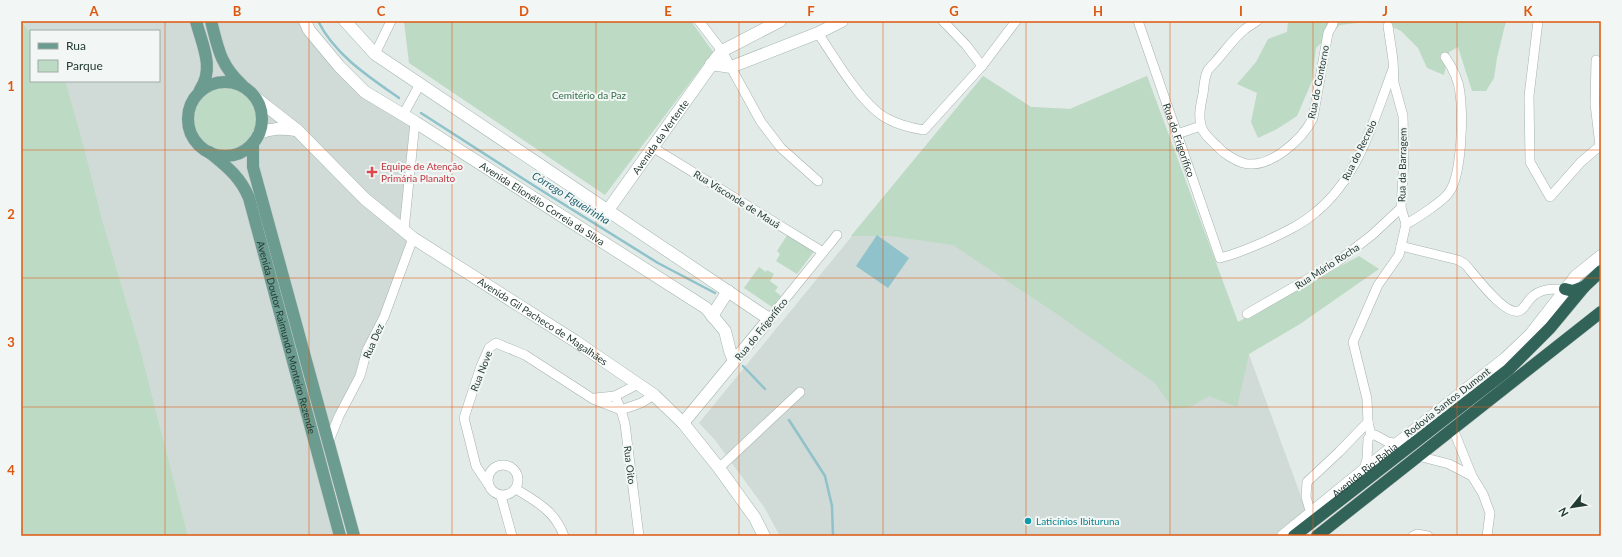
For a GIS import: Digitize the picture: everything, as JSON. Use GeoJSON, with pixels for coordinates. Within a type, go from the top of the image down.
{"type":"FeatureCollection","features":[{"type":"Feature","properties":{"kind":"highway","name":"Rodovia Santos Dumont"},"geometry":{"type":"LineString","coordinates":[[1294,536],[1313,517],[1508,370],[1550,328],[1584,287],[1601,271]]}},
{"type":"Feature","properties":{"kind":"highway"},"geometry":{"type":"LineString","coordinates":[[1565,289],[1573,291],[1584,287]]}},
{"type":"Feature","properties":{"kind":"highway"},"geometry":{"type":"LineString","coordinates":[[1317,536],[1601,312]]}},
{"type":"Feature","properties":{"kind":"main road","name":"Avenida Doutor Raimundo Monteiro Rezende"},"geometry":{"type":"LineString","coordinates":[[196,21],[207,60],[208,72],[203,85],[193,99],[189,111],[188,123],[192,135],[199,145],[232,171],[243,184],[249,198],[340,536]]}},
{"type":"Feature","properties":{"kind":"main road","name":"Avenida Doutor Raimundo Monteiro Rezende"},"geometry":{"type":"LineString","coordinates":[[211,21],[220,55],[225,66],[233,77],[256,98],[261,109],[262,121],[256,138],[253,167],[354,536]]}},
{"type":"Feature","properties":{"kind":"main road","name":"Avenida Doutor Raimundo Monteiro Rezende"},"geometry":{"type":"LineString","coordinates":[[193,99],[204,88],[219,82],[234,83],[247,89]]}},
{"type":"Feature","properties":{"kind":"main road"},"geometry":{"type":"LineString","coordinates":[[209,152],[219,155],[230,155],[240,152],[256,138]]}},
{"type":"Feature","properties":{"kind":"street","name":"Avenida Elionélio Correia da Silva"},"geometry":{"type":"LineString","coordinates":[[305,21],[314,36],[339,66],[366,92],[403,114],[706,308],[725,331],[734,361]]}},
{"type":"Feature","properties":{"kind":"street"},"geometry":{"type":"LineString","coordinates":[[345,21],[375,54],[769,319]]}},
{"type":"Feature","properties":{"kind":"street"},"geometry":{"type":"LineString","coordinates":[[375,54],[391,21]]}},
{"type":"Feature","properties":{"kind":"street"},"geometry":{"type":"LineString","coordinates":[[699,21],[722,51],[761,122],[781,148],[818,181]]}},
{"type":"Feature","properties":{"kind":"street","name":"Avenida da Vertente"},"geometry":{"type":"LineString","coordinates":[[608,210],[711,64],[722,51],[780,21]]}},
{"type":"Feature","properties":{"kind":"street"},"geometry":{"type":"LineString","coordinates":[[711,64],[731,67],[818,33],[842,21]]}},
{"type":"Feature","properties":{"kind":"street"},"geometry":{"type":"LineString","coordinates":[[943,21],[966,45],[982,66]]}},
{"type":"Feature","properties":{"kind":"street"},"geometry":{"type":"LineString","coordinates":[[818,33],[865,102],[886,119],[910,128],[924,130],[982,66],[1016,21]]}},
{"type":"Feature","properties":{"kind":"street","name":"Rua do Frigorífico"},"geometry":{"type":"LineString","coordinates":[[1138,21],[1220,258]]}},
{"type":"Feature","properties":{"kind":"street"},"geometry":{"type":"LineString","coordinates":[[1177,134],[1201,126],[1200,105],[1204,82],[1208,71],[1236,38],[1245,29],[1258,21]]}},
{"type":"Feature","properties":{"kind":"street"},"geometry":{"type":"LineString","coordinates":[[1538,21],[1529,96],[1530,162],[1550,197],[1581,162],[1600,145],[1595,104],[1596,60]]}},
{"type":"Feature","properties":{"kind":"street","name":"Rua do Contorno"},"geometry":{"type":"LineString","coordinates":[[1201,126],[1208,137],[1219,149],[1243,163],[1253,163],[1265,160],[1289,148],[1308,128],[1313,118],[1328,33],[1333,24]]}},
{"type":"Feature","properties":{"kind":"street","name":"Rua da Barragem"},"geometry":{"type":"LineString","coordinates":[[1388,26],[1393,60],[1392,69],[1394,83],[1403,116],[1404,157],[1401,208],[1406,224]]}},
{"type":"Feature","properties":{"kind":"street"},"geometry":{"type":"LineString","coordinates":[[1364,470],[1367,460],[1368,439],[1371,435],[1368,422],[1367,399],[1353,342],[1378,285],[1399,255],[1406,224],[1450,193],[1455,182],[1460,153],[1460,92],[1456,76],[1445,57]]}},
{"type":"Feature","properties":{"kind":"street","name":"Rua do Recreio"},"geometry":{"type":"LineString","coordinates":[[1220,258],[1239,253],[1287,232],[1316,212],[1328,200],[1342,184],[1354,166],[1368,136],[1392,69]]}},
{"type":"Feature","properties":{"kind":"street"},"geometry":{"type":"LineString","coordinates":[[403,114],[420,84]]}},
{"type":"Feature","properties":{"kind":"street","name":"Avenida Gil Pacheco de Magalhães"},"geometry":{"type":"LineString","coordinates":[[256,98],[297,130],[365,200],[413,238],[575,341],[654,395],[683,423],[719,468],[755,518],[764,536]]}},
{"type":"Feature","properties":{"kind":"street"},"geometry":{"type":"LineString","coordinates":[[404,230],[415,122]]}},
{"type":"Feature","properties":{"kind":"street"},"geometry":{"type":"LineString","coordinates":[[256,138],[269,129],[281,128],[297,130]]}},
{"type":"Feature","properties":{"kind":"street","name":"Rua Visconde de Mauá"},"geometry":{"type":"LineString","coordinates":[[652,147],[823,252]]}},
{"type":"Feature","properties":{"kind":"street","name":"Rua Mário Rocha"},"geometry":{"type":"LineString","coordinates":[[1247,314],[1337,262],[1372,235],[1401,208]]}},
{"type":"Feature","properties":{"kind":"street","name":"Rua do Frigorífico"},"geometry":{"type":"LineString","coordinates":[[683,423],[837,235]]}},
{"type":"Feature","properties":{"kind":"street","name":"Rua Dez"},"geometry":{"type":"LineString","coordinates":[[329,441],[339,416],[360,376],[367,350],[384,317],[413,238]]}},
{"type":"Feature","properties":{"kind":"street"},"geometry":{"type":"LineString","coordinates":[[1401,246],[1458,260],[1465,264],[1502,306],[1512,312],[1518,312],[1523,309],[1532,297],[1542,289],[1565,289]]}},
{"type":"Feature","properties":{"kind":"street","name":"Avenida Rio-Bahia"},"geometry":{"type":"LineString","coordinates":[[1283,536],[1313,517],[1364,470],[1506,358],[1531,334],[1576,276],[1601,256]]}},
{"type":"Feature","properties":{"kind":"street"},"geometry":{"type":"LineString","coordinates":[[712,316],[728,291]]}},
{"type":"Feature","properties":{"kind":"street","name":"Rua Nove"},"geometry":{"type":"LineString","coordinates":[[488,484],[476,466],[464,418],[481,366],[489,348],[496,343],[525,355],[593,399],[621,410]]}},
{"type":"Feature","properties":{"kind":"street"},"geometry":{"type":"LineString","coordinates":[[593,399],[615,396],[638,384]]}},
{"type":"Feature","properties":{"kind":"street"},"geometry":{"type":"LineString","coordinates":[[719,468],[800,392]]}},
{"type":"Feature","properties":{"kind":"street"},"geometry":{"type":"LineString","coordinates":[[621,410],[641,403],[654,395]]}},
{"type":"Feature","properties":{"kind":"street","name":"Rua Oito"},"geometry":{"type":"LineString","coordinates":[[615,396],[625,424],[639,536]]}},
{"type":"Feature","properties":{"kind":"street"},"geometry":{"type":"LineString","coordinates":[[1313,517],[1306,497],[1307,482],[1368,422]]}},
{"type":"Feature","properties":{"kind":"street"},"geometry":{"type":"LineString","coordinates":[[1453,429],[1472,476],[1483,494],[1490,513],[1487,536]]}},
{"type":"Feature","properties":{"kind":"street"},"geometry":{"type":"LineString","coordinates":[[1371,435],[1375,435],[1388,442],[1398,444]]}},
{"type":"Feature","properties":{"kind":"street"},"geometry":{"type":"LineString","coordinates":[[1418,456],[1449,464],[1472,476]]}},
{"type":"Feature","properties":{"kind":"street"},"geometry":{"type":"LineString","coordinates":[[505,465],[514,470],[517,474],[518,484],[516,489],[510,494],[501,496],[493,492],[488,484],[491,470],[495,467],[505,465]]}},
{"type":"Feature","properties":{"kind":"street"},"geometry":{"type":"LineString","coordinates":[[516,489],[547,508],[564,536]]}},
{"type":"Feature","properties":{"kind":"street"},"geometry":{"type":"LineString","coordinates":[[501,496],[512,536]]}},
{"type":"Feature","properties":{"kind":"street"},"geometry":{"type":"LineString","coordinates":[[1414,536],[1417,534],[1428,536]]}},
{"type":"Feature","properties":{"kind":"shaded area"},"geometry":{"type":"Polygon","coordinates":[[[22,21],[305,21],[339,66],[415,122],[404,230],[413,238],[329,441],[315,465],[334,536],[188,536],[140,348],[102,219],[86,155],[63,82],[160,82],[160,30],[30,30],[30,32],[22,21]]]}},
{"type":"Feature","properties":{"kind":"shaded area"},"geometry":{"type":"Polygon","coordinates":[[[983,76],[1031,107],[1070,109],[1147,76],[1306,510],[1276,536],[780,536],[764,507],[715,440],[699,423],[983,76]]]}},
{"type":"Feature","properties":{"kind":"green space"},"geometry":{"type":"Polygon","coordinates":[[[21,21],[30,32],[30,82],[64,82],[66,84],[102,219],[140,348],[188,536],[21,536],[21,21]]]}},
{"type":"Feature","properties":{"kind":"green space","name":"Cemitério da Paz"},"geometry":{"type":"Polygon","coordinates":[[[404,21],[691,21],[713,52],[605,195],[409,63],[404,21]]]}},
{"type":"Feature","properties":{"kind":"green space"},"geometry":{"type":"Polygon","coordinates":[[[1288,21],[1506,21],[1494,78],[1486,91],[1472,91],[1458,47],[1449,52],[1444,75],[1427,68],[1418,48],[1401,31],[1384,23],[1365,22],[1340,25],[1316,48],[1312,81],[1297,116],[1277,129],[1258,138],[1251,122],[1257,93],[1237,84],[1256,62],[1268,39],[1287,32],[1288,21]]]}},
{"type":"Feature","properties":{"kind":"green space"},"geometry":{"type":"Polygon","coordinates":[[[983,76],[1031,107],[1070,109],[1147,76],[1238,322],[1359,256],[1379,269],[1300,324],[1249,354],[1237,407],[1209,396],[1190,407],[1173,409],[1155,383],[1057,314],[953,245],[890,236],[851,236],[983,76]]]}},
{"type":"Feature","properties":{"kind":"green space"},"geometry":{"type":"Polygon","coordinates":[[[225,87],[237,89],[248,96],[255,107],[257,119],[255,131],[248,142],[237,149],[225,151],[213,149],[202,142],[195,131],[193,119],[195,107],[202,96],[213,89],[225,87]]]}},
{"type":"Feature","properties":{"kind":"green space"},"geometry":{"type":"Polygon","coordinates":[[[788,234],[815,250],[797,274],[776,261],[780,254],[777,251],[788,234]]]}},
{"type":"Feature","properties":{"kind":"green space"},"geometry":{"type":"Polygon","coordinates":[[[759,267],[766,272],[767,270],[774,274],[770,281],[778,287],[775,291],[781,296],[772,307],[744,288],[759,267]]]}},
{"type":"Feature","properties":{"kind":"water"},"geometry":{"type":"Polygon","coordinates":[[[877,235],[909,258],[888,288],[856,266],[877,235]]]}},
{"type":"Feature","properties":{"kind":"waterway","name":"Córrego Figueirinha"},"geometry":{"type":"LineString","coordinates":[[318,21],[325,33],[343,55],[399,98]]}},
{"type":"Feature","properties":{"kind":"waterway","name":"Córrego Figueirinha"},"geometry":{"type":"LineString","coordinates":[[421,113],[658,263],[715,293]]}},
{"type":"Feature","properties":{"kind":"waterway","name":"Córrego Figueirinha"},"geometry":{"type":"LineString","coordinates":[[743,366],[765,389]]}},
{"type":"Feature","properties":{"kind":"waterway","name":"Córrego Figueirinha"},"geometry":{"type":"LineString","coordinates":[[789,420],[825,476],[832,506],[833,536]]}},
{"type":"Feature","properties":{"kind":"place","name":"Equipe de Atenção Primária Planalto"},"geometry":{"type":"Point","coordinates":[372,172]}},
{"type":"Feature","properties":{"kind":"place","name":"Laticínios Ibituruna"},"geometry":{"type":"Point","coordinates":[1028,521]}}]}
